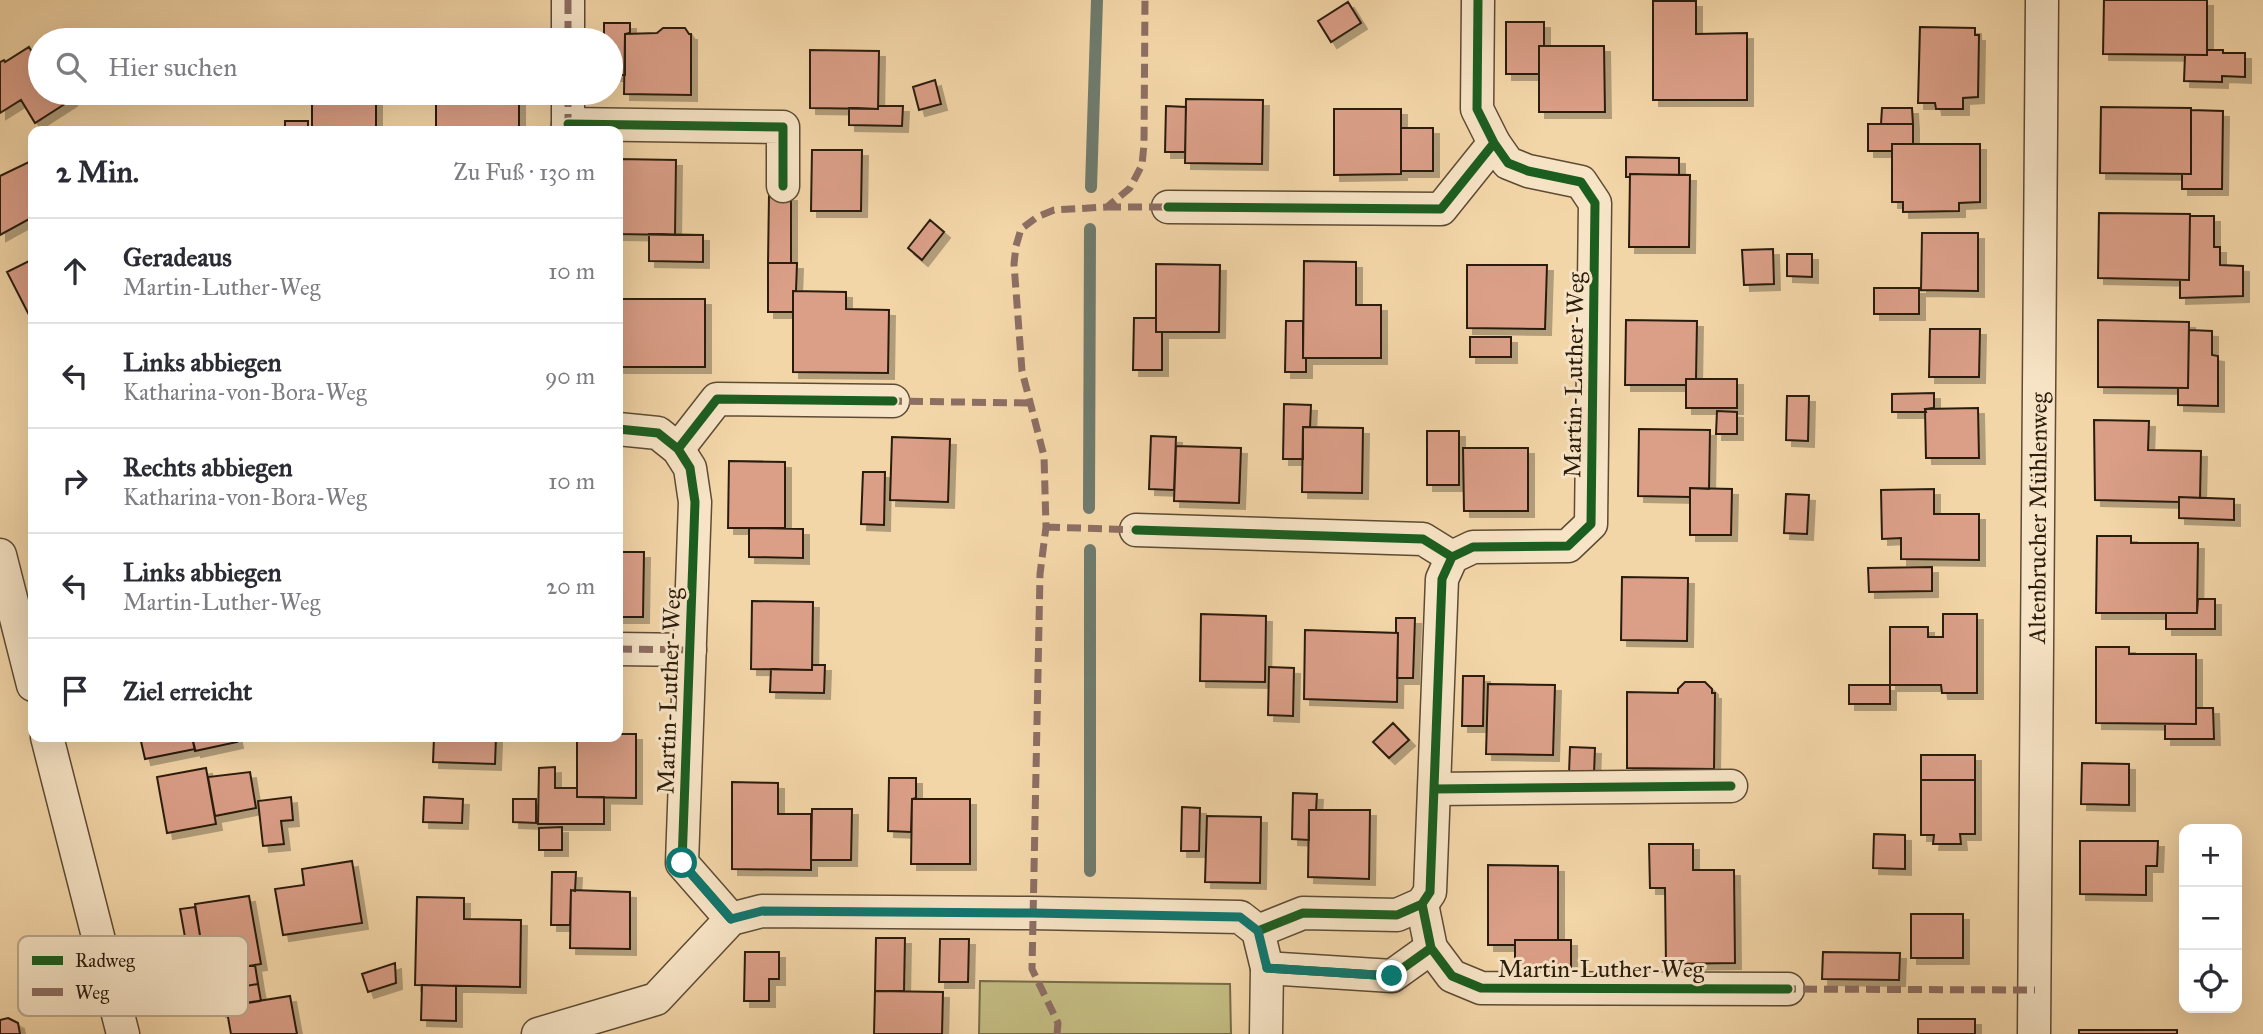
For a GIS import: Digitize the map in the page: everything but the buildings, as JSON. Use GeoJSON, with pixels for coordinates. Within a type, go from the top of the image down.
{"type":"FeatureCollection","features":[{"type":"Feature","properties":{"kind":"street"},"geometry":{"type":"LineString","coordinates":[[568,0],[568,28]]}},
{"type":"Feature","properties":{"kind":"street","name":"Martin-Luther-Weg"},"geometry":{"type":"LineString","coordinates":[[1478,0],[1477,109],[1494,143],[1507,163],[1528,172],[1581,182],[1595,203],[1591,524],[1568,546],[1473,547],[1452,556],[1442,579],[1430,892],[1422,904],[1431,948],[1452,976],[1481,988],[1788,989]]}},
{"type":"Feature","properties":{"kind":"street","name":"Altenbrucher Mühlenweg"},"geometry":{"type":"LineString","coordinates":[[2034,1034],[2042,0]]}},
{"type":"Feature","properties":{"kind":"street"},"geometry":{"type":"LineString","coordinates":[[568,105],[568,126]]}},
{"type":"Feature","properties":{"kind":"street"},"geometry":{"type":"LineString","coordinates":[[623,128],[783,127],[783,186]]}},
{"type":"Feature","properties":{"kind":"street"},"geometry":{"type":"LineString","coordinates":[[1168,207],[1441,209],[1494,143]]}},
{"type":"Feature","properties":{"kind":"street"},"geometry":{"type":"LineString","coordinates":[[623,430],[658,433],[678,449],[717,399],[893,401]]}},
{"type":"Feature","properties":{"kind":"street","name":"Martin-Luther-Weg"},"geometry":{"type":"LineString","coordinates":[[678,449],[690,468],[695,502],[682,863],[731,919]]}},
{"type":"Feature","properties":{"kind":"street"},"geometry":{"type":"LineString","coordinates":[[1136,530],[1423,539],[1452,556]]}},
{"type":"Feature","properties":{"kind":"street"},"geometry":{"type":"LineString","coordinates":[[0,555],[28,665]]}},
{"type":"Feature","properties":{"kind":"street","name":"Martin-Luther-Weg"},"geometry":{"type":"LineString","coordinates":[[623,649],[690,650]]}},
{"type":"Feature","properties":{"kind":"street"},"geometry":{"type":"LineString","coordinates":[[48,742],[98,936]]}},
{"type":"Feature","properties":{"kind":"street"},"geometry":{"type":"LineString","coordinates":[[1435,789],[1731,786]]}},
{"type":"Feature","properties":{"kind":"street"},"geometry":{"type":"LineString","coordinates":[[1258,931],[1303,913],[1397,915],[1422,904]]}},
{"type":"Feature","properties":{"kind":"street"},"geometry":{"type":"LineString","coordinates":[[538,1034],[656,999],[731,919],[762,911],[1240,917],[1258,931],[1267,968],[1266,1034]]}},
{"type":"Feature","properties":{"kind":"street"},"geometry":{"type":"LineString","coordinates":[[1267,968],[1392,976],[1431,948]]}},
{"type":"Feature","properties":{"kind":"street"},"geometry":{"type":"LineString","coordinates":[[118,1016],[123,1034]]}},
{"type":"Feature","properties":{"kind":"shaded area"},"geometry":{"type":"Polygon","coordinates":[[[980,981],[1230,984],[1231,1034],[979,1034],[980,981]]]}},
{"type":"Feature","properties":{"kind":"waterway"},"geometry":{"type":"LineString","coordinates":[[1091,187],[1097,0]]}},
{"type":"Feature","properties":{"kind":"waterway"},"geometry":{"type":"LineString","coordinates":[[1089,508],[1090,229]]}},
{"type":"Feature","properties":{"kind":"waterway"},"geometry":{"type":"LineString","coordinates":[[1090,550],[1090,871]]}},
{"type":"Feature","properties":{"kind":"marked path"},"geometry":{"type":"LineString","coordinates":[[568,0],[568,28]]}},
{"type":"Feature","properties":{"kind":"marked path"},"geometry":{"type":"LineString","coordinates":[[1057,1034],[1058,1023],[1032,969],[1040,574],[1046,527],[1044,456],[1022,371],[1014,264],[1021,229],[1037,217],[1054,210],[1107,207],[1130,188],[1142,165],[1145,0]]}},
{"type":"Feature","properties":{"kind":"marked path"},"geometry":{"type":"LineString","coordinates":[[568,105],[568,126]]}},
{"type":"Feature","properties":{"kind":"marked path"},"geometry":{"type":"LineString","coordinates":[[1107,207],[1172,207]]}},
{"type":"Feature","properties":{"kind":"marked path"},"geometry":{"type":"LineString","coordinates":[[888,401],[1030,403]]}},
{"type":"Feature","properties":{"kind":"marked path"},"geometry":{"type":"LineString","coordinates":[[1046,527],[1142,530]]}},
{"type":"Feature","properties":{"kind":"marked path"},"geometry":{"type":"LineString","coordinates":[[623,649],[690,650]]}},
{"type":"Feature","properties":{"kind":"marked path"},"geometry":{"type":"LineString","coordinates":[[1782,989],[2035,990]]}},
{"type":"Feature","properties":{"kind":"cycle path"},"geometry":{"type":"LineString","coordinates":[[1258,931],[1303,913],[1397,915],[1422,904],[1430,892],[1442,579],[1452,557],[1473,547],[1568,546],[1591,524],[1595,203],[1581,182],[1528,171],[1508,163],[1494,143],[1477,109],[1478,0]]}},
{"type":"Feature","properties":{"kind":"cycle path"},"geometry":{"type":"LineString","coordinates":[[568,124],[783,127],[783,186]]}},
{"type":"Feature","properties":{"kind":"cycle path"},"geometry":{"type":"LineString","coordinates":[[1168,207],[1441,209],[1494,143]]}},
{"type":"Feature","properties":{"kind":"cycle path"},"geometry":{"type":"LineString","coordinates":[[678,449],[717,399],[893,401]]}},
{"type":"Feature","properties":{"kind":"cycle path"},"geometry":{"type":"LineString","coordinates":[[623,430],[658,433],[678,449],[690,468],[695,502],[682,863],[731,919]]}},
{"type":"Feature","properties":{"kind":"cycle path"},"geometry":{"type":"LineString","coordinates":[[1136,530],[1423,539],[1452,557]]}},
{"type":"Feature","properties":{"kind":"cycle path"},"geometry":{"type":"LineString","coordinates":[[1435,789],[1731,786]]}},
{"type":"Feature","properties":{"kind":"cycle path"},"geometry":{"type":"LineString","coordinates":[[1422,904],[1431,948],[1452,976],[1481,988],[1788,989]]}},
{"type":"Feature","properties":{"kind":"cycle path"},"geometry":{"type":"LineString","coordinates":[[1267,968],[1392,976],[1431,948]]}},
{"type":"Feature","properties":{"kind":"route"},"geometry":{"type":"LineString","coordinates":[[682,863],[731,919],[762,911],[1240,917],[1258,931],[1267,968],[1392,976]]}}]}
